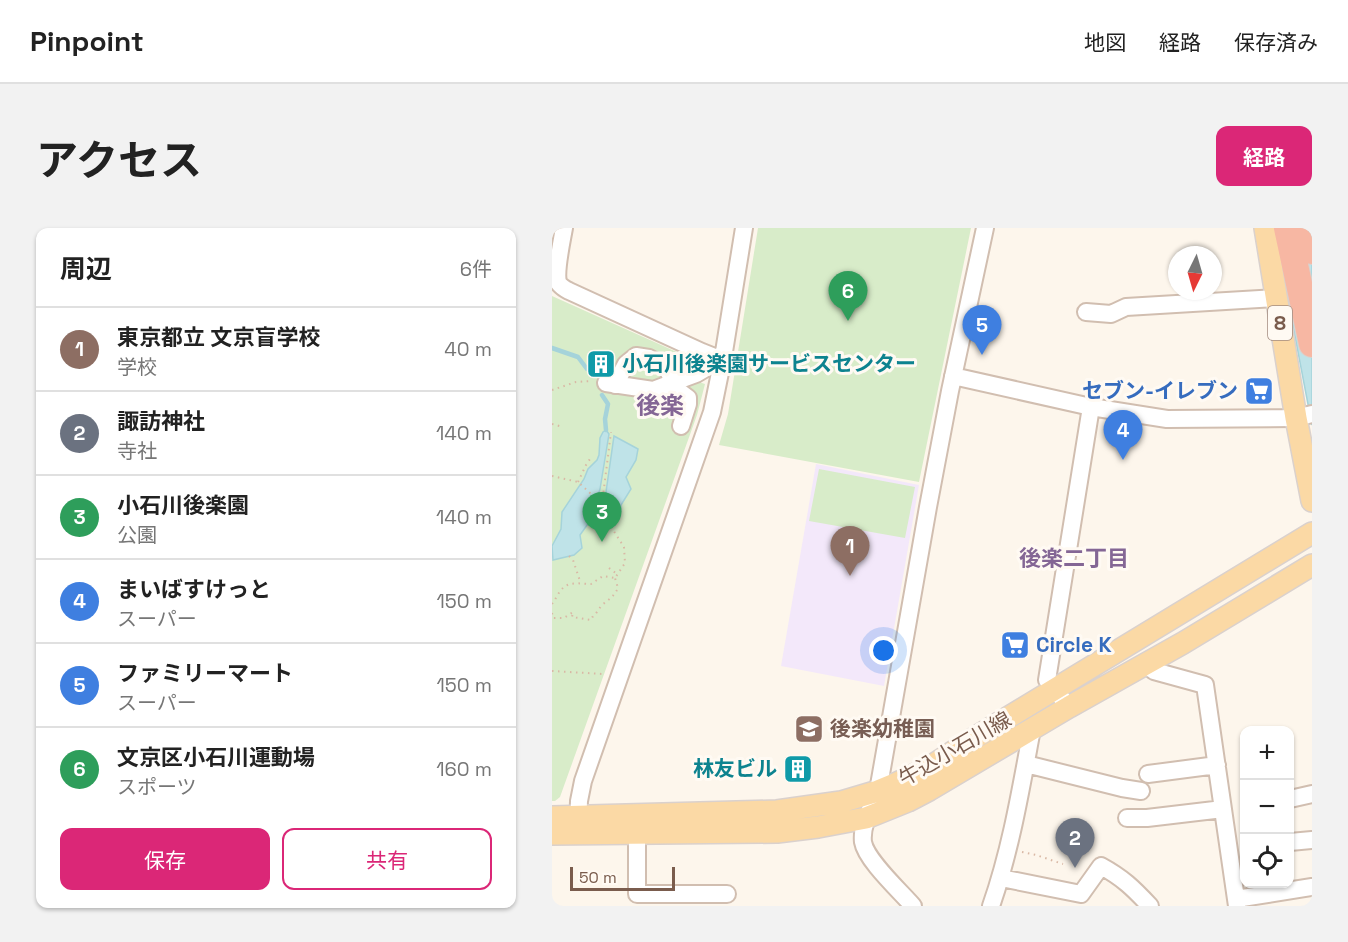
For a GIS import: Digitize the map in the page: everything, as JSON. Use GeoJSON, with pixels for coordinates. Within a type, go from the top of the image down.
{"type":"FeatureCollection","features":[{"type":"Feature","properties":{"kind":"highway"},"geometry":{"type":"LineString","coordinates":[[1287,228],[1312,344]]}},
{"type":"Feature","properties":{"kind":"highway"},"geometry":{"type":"LineString","coordinates":[[1307,228],[1312,250]]}},
{"type":"Feature","properties":{"kind":"main road","name":"8"},"geometry":{"type":"LineString","coordinates":[[1265,228],[1276,298],[1306,415],[1312,501]]}},
{"type":"Feature","properties":{"kind":"main road","name":"牛込小石川線"},"geometry":{"type":"LineString","coordinates":[[552,834],[578,825],[777,811],[841,802],[878,791],[930,767],[1312,533]]}},
{"type":"Feature","properties":{"kind":"main road","name":"牛込小石川線"},"geometry":{"type":"LineString","coordinates":[[552,817],[578,825],[637,833],[777,832],[866,818],[909,801],[929,790],[1312,565]]}},
{"type":"Feature","properties":{"kind":"street"},"geometry":{"type":"LineString","coordinates":[[564,228],[558,268],[558,282],[562,287],[702,352],[723,358]]}},
{"type":"Feature","properties":{"kind":"street"},"geometry":{"type":"LineString","coordinates":[[578,825],[583,782],[712,412],[744,228]]}},
{"type":"Feature","properties":{"kind":"street"},"geometry":{"type":"LineString","coordinates":[[913,906],[869,856],[863,841],[866,818],[878,791],[928,507],[985,228]]}},
{"type":"Feature","properties":{"kind":"street"},"geometry":{"type":"LineString","coordinates":[[1086,312],[1111,314],[1126,307],[1276,298]]}},
{"type":"Feature","properties":{"kind":"street"},"geometry":{"type":"LineString","coordinates":[[603,383],[636,356],[650,358],[667,368],[676,389],[688,398],[681,426]]}},
{"type":"Feature","properties":{"kind":"street"},"geometry":{"type":"LineString","coordinates":[[603,383],[653,390],[696,374],[723,358]]}},
{"type":"Feature","properties":{"kind":"street"},"geometry":{"type":"LineString","coordinates":[[954,376],[1091,407],[1167,419],[1306,415]]}},
{"type":"Feature","properties":{"kind":"street"},"geometry":{"type":"LineString","coordinates":[[1069,707],[1047,680],[1091,407]]}},
{"type":"Feature","properties":{"kind":"street"},"geometry":{"type":"LineString","coordinates":[[1147,663],[1154,671],[1205,685],[1223,808],[1237,851],[1237,903],[1312,887]]}},
{"type":"Feature","properties":{"kind":"street"},"geometry":{"type":"LineString","coordinates":[[991,906],[1007,849],[1032,729]]}},
{"type":"Feature","properties":{"kind":"street"},"geometry":{"type":"LineString","coordinates":[[1026,764],[1141,791]]}},
{"type":"Feature","properties":{"kind":"street"},"geometry":{"type":"LineString","coordinates":[[1148,774],[1217,765]]}},
{"type":"Feature","properties":{"kind":"street"},"geometry":{"type":"LineString","coordinates":[[1294,798],[1312,794]]}},
{"type":"Feature","properties":{"kind":"street"},"geometry":{"type":"LineString","coordinates":[[1127,818],[1147,818],[1223,808]]}},
{"type":"Feature","properties":{"kind":"street"},"geometry":{"type":"LineString","coordinates":[[637,833],[637,894],[727,894]]}},
{"type":"Feature","properties":{"kind":"street"},"geometry":{"type":"LineString","coordinates":[[1294,842],[1312,840]]}},
{"type":"Feature","properties":{"kind":"street"},"geometry":{"type":"LineString","coordinates":[[1000,878],[1081,894],[1101,866],[1128,883],[1150,906]]}},
{"type":"Feature","properties":{"kind":"path"},"geometry":{"type":"LineString","coordinates":[[552,390],[576,382],[603,383]]}},
{"type":"Feature","properties":{"kind":"path"},"geometry":{"type":"LineString","coordinates":[[552,424],[563,427]]}},
{"type":"Feature","properties":{"kind":"path"},"geometry":{"type":"LineString","coordinates":[[552,613],[553,618],[564,618],[573,612],[572,618],[591,620],[601,606],[614,596],[618,588],[615,578],[626,562],[624,547],[606,519],[602,504],[611,432]]}},
{"type":"Feature","properties":{"kind":"path"},"geometry":{"type":"LineString","coordinates":[[579,483],[590,459]]}},
{"type":"Feature","properties":{"kind":"path"},"geometry":{"type":"LineString","coordinates":[[552,476],[579,483],[602,504]]}},
{"type":"Feature","properties":{"kind":"path"},"geometry":{"type":"LineString","coordinates":[[569,556],[573,560],[580,582]]}},
{"type":"Feature","properties":{"kind":"path"},"geometry":{"type":"LineString","coordinates":[[609,568],[617,574]]}},
{"type":"Feature","properties":{"kind":"path"},"geometry":{"type":"LineString","coordinates":[[552,604],[566,585],[580,582],[591,584],[603,576],[615,578]]}},
{"type":"Feature","properties":{"kind":"path"},"geometry":{"type":"LineString","coordinates":[[552,671],[606,674]]}},
{"type":"Feature","properties":{"kind":"path"},"geometry":{"type":"LineString","coordinates":[[1007,849],[1063,864]]}},
{"type":"Feature","properties":{"kind":"shaded area"},"geometry":{"type":"Polygon","coordinates":[[[816,464],[919,485],[884,686],[781,666],[816,464]]]}},
{"type":"Feature","properties":{"kind":"green space"},"geometry":{"type":"Polygon","coordinates":[[[758,228],[971,228],[919,482],[719,445],[728,414],[758,228]]]}},
{"type":"Feature","properties":{"kind":"green space"},"geometry":{"type":"Polygon","coordinates":[[[552,296],[699,362],[696,374],[699,382],[705,384],[697,415],[560,797],[555,801],[552,801],[552,296]]]}},
{"type":"Feature","properties":{"kind":"green space"},"geometry":{"type":"Polygon","coordinates":[[[819,469],[915,487],[905,538],[809,521],[819,469]]]}},
{"type":"Feature","properties":{"kind":"water"},"geometry":{"type":"Polygon","coordinates":[[[1312,228],[1312,425],[1280,258],[1312,228]]]}},
{"type":"Feature","properties":{"kind":"water"},"geometry":{"type":"Polygon","coordinates":[[[606,430],[609,434],[600,489],[590,521],[580,535],[582,548],[574,555],[553,560],[552,546],[561,529],[562,512],[588,469],[597,460],[600,438],[606,430]]]}},
{"type":"Feature","properties":{"kind":"water"},"geometry":{"type":"Polygon","coordinates":[[[614,436],[638,449],[636,460],[626,477],[631,489],[621,505],[620,516],[611,516],[605,499],[614,436]]]}},
{"type":"Feature","properties":{"kind":"waterway"},"geometry":{"type":"LineString","coordinates":[[552,348],[578,357],[587,369]]}},
{"type":"Feature","properties":{"kind":"waterway"},"geometry":{"type":"LineString","coordinates":[[602,395],[608,404],[605,419],[606,430]]}},
{"type":"Feature","properties":{"kind":"place","name":"文京区小石川運動場"},"geometry":{"type":"Point","coordinates":[848,321]}},
{"type":"Feature","properties":{"kind":"place","name":"ファミリーマート"},"geometry":{"type":"Point","coordinates":[982,355]}},
{"type":"Feature","properties":{"kind":"place","name":"小石川後楽園サービスセンター"},"geometry":{"type":"Point","coordinates":[601,364]}},
{"type":"Feature","properties":{"kind":"place","name":"セブン-イレブン"},"geometry":{"type":"Point","coordinates":[1259,391]}},
{"type":"Feature","properties":{"kind":"place","name":"まいばすけっと"},"geometry":{"type":"Point","coordinates":[1123,460]}},
{"type":"Feature","properties":{"kind":"place","name":"小石川後楽園"},"geometry":{"type":"Point","coordinates":[602,542]}},
{"type":"Feature","properties":{"kind":"place","name":"東京都立 文京盲学校"},"geometry":{"type":"Point","coordinates":[850,576]}},
{"type":"Feature","properties":{"kind":"place","name":"Circle K"},"geometry":{"type":"Point","coordinates":[1015,645]}},
{"type":"Feature","properties":{"kind":"place","name":"後楽幼稚園"},"geometry":{"type":"Point","coordinates":[809,729]}},
{"type":"Feature","properties":{"kind":"place","name":"林友ビル"},"geometry":{"type":"Point","coordinates":[798,769]}},
{"type":"Feature","properties":{"kind":"place","name":"諏訪神社"},"geometry":{"type":"Point","coordinates":[1075,868]}},
{"type":"Feature","properties":{"kind":"district","name":"後楽"},"geometry":{"type":"Point","coordinates":[660,406]}},
{"type":"Feature","properties":{"kind":"district","name":"後楽二丁目"},"geometry":{"type":"Point","coordinates":[1074,558]}}]}
